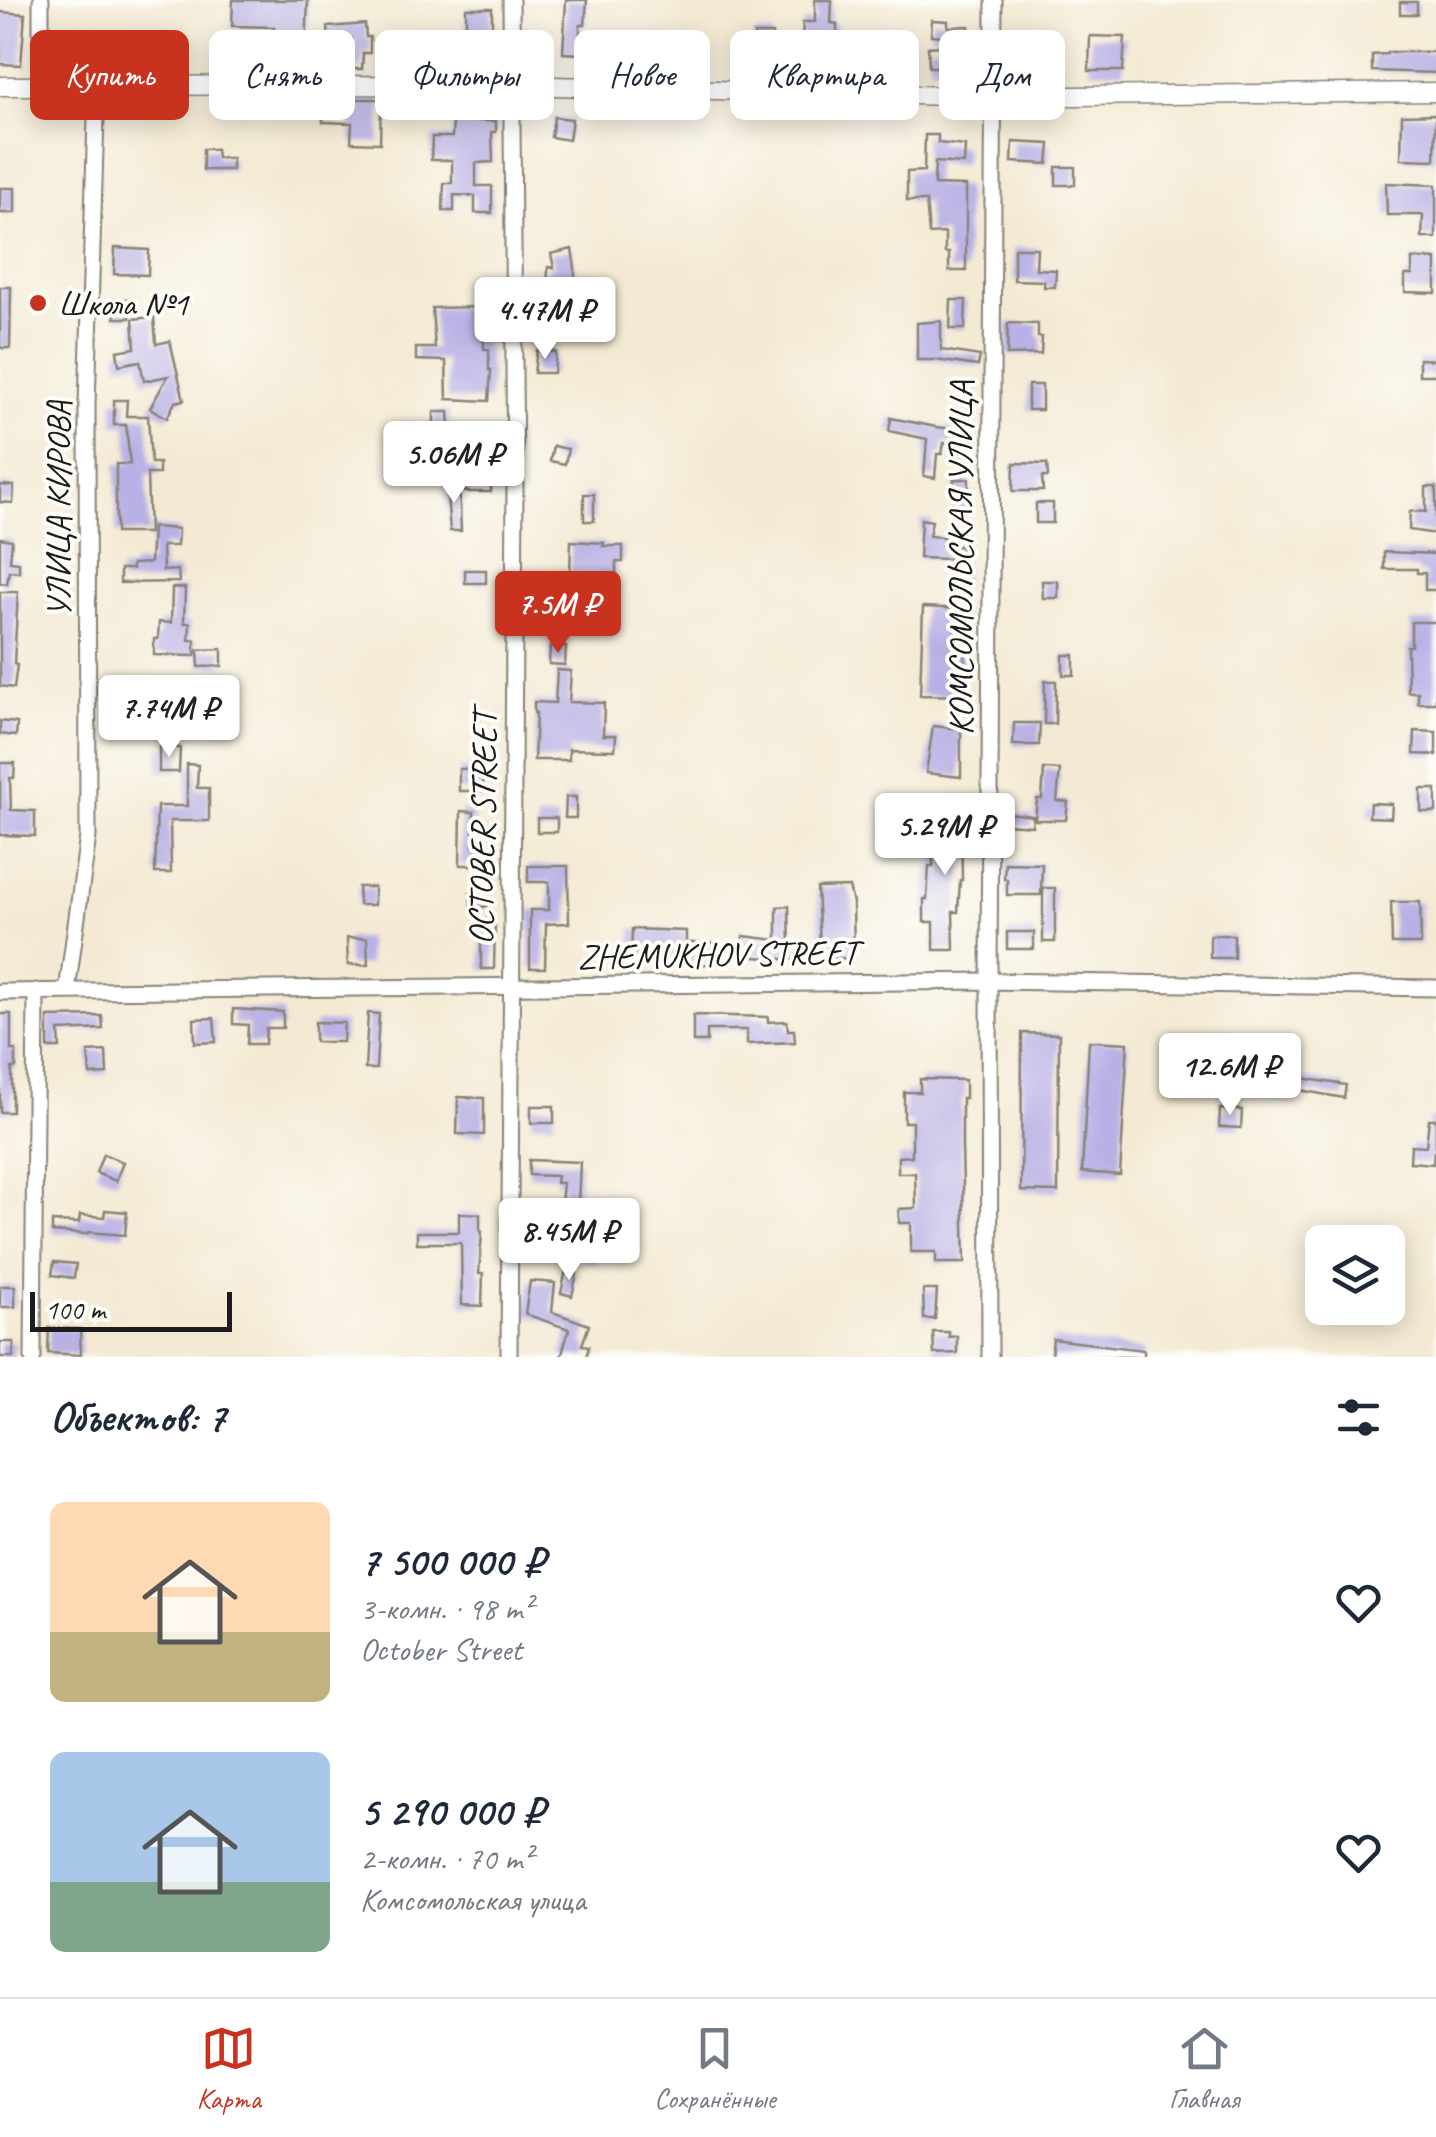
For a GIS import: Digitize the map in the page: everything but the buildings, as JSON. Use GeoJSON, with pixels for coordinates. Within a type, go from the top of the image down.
{"type":"FeatureCollection","features":[{"type":"Feature","properties":{"kind":"street"},"geometry":{"type":"LineString","coordinates":[[41,0],[41,30]]}},
{"type":"Feature","properties":{"kind":"street","name":"OCTOBER STREET"},"geometry":{"type":"LineString","coordinates":[[511,0],[511,30]]}},
{"type":"Feature","properties":{"kind":"street","name":"КОМСОМОЛЬСКАЯ УЛИЦА"},"geometry":{"type":"LineString","coordinates":[[993,30],[994,0]]}},
{"type":"Feature","properties":{"kind":"street"},"geometry":{"type":"LineString","coordinates":[[189,86],[375,85]]}},
{"type":"Feature","properties":{"kind":"street"},"geometry":{"type":"LineString","coordinates":[[0,86],[30,86]]}},
{"type":"Feature","properties":{"kind":"street"},"geometry":{"type":"LineString","coordinates":[[554,86],[939,96]]}},
{"type":"Feature","properties":{"kind":"street"},"geometry":{"type":"LineString","coordinates":[[1065,96],[1436,92]]}},
{"type":"Feature","properties":{"kind":"street","name":"УЛИЦА КИРОВА"},"geometry":{"type":"LineString","coordinates":[[67,991],[88,836],[87,405],[96,120]]}},
{"type":"Feature","properties":{"kind":"street","name":"OCTOBER STREET"},"geometry":{"type":"LineString","coordinates":[[509,1357],[515,506],[511,120]]}},
{"type":"Feature","properties":{"kind":"street","name":"КОМСОМОЛЬСКАЯ УЛИЦА"},"geometry":{"type":"LineString","coordinates":[[990,1357],[992,120]]}},
{"type":"Feature","properties":{"kind":"street","name":"ZHEMUKHOV STREET"},"geometry":{"type":"LineString","coordinates":[[0,992],[989,981],[1436,988]]}},
{"type":"Feature","properties":{"kind":"street"},"geometry":{"type":"LineString","coordinates":[[34,1357],[36,991]]}},
{"type":"Feature","properties":{"kind":"place","name":"Школа №1"},"geometry":{"type":"Point","coordinates":[38,303]}}]}
